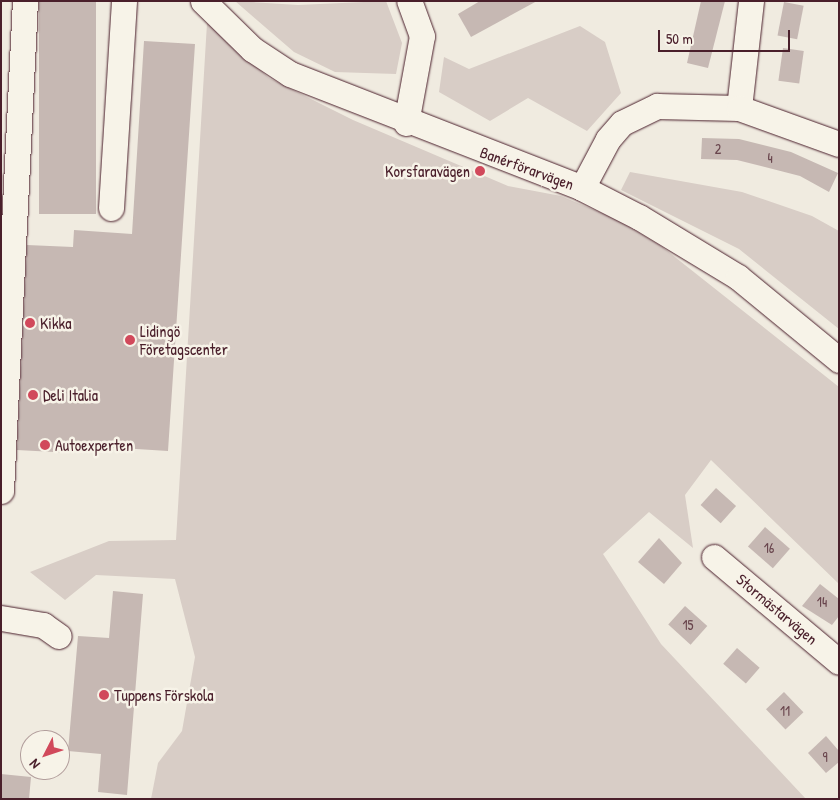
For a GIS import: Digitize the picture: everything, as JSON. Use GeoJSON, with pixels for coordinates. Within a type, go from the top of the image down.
{"type":"FeatureCollection","features":[{"type":"Feature","properties":{"kind":"street"},"geometry":{"type":"LineString","coordinates":[[1,490],[26,1]]}},
{"type":"Feature","properties":{"kind":"street"},"geometry":{"type":"LineString","coordinates":[[111,208],[124,1]]}},
{"type":"Feature","properties":{"kind":"street","name":"Banérförarvägen"},"geometry":{"type":"LineString","coordinates":[[203,1],[252,49],[290,74],[406,123],[582,188],[738,277],[839,360]]}},
{"type":"Feature","properties":{"kind":"street"},"geometry":{"type":"LineString","coordinates":[[406,123],[422,36],[409,1]]}},
{"type":"Feature","properties":{"kind":"street"},"geometry":{"type":"LineString","coordinates":[[739,108],[751,1]]}},
{"type":"Feature","properties":{"kind":"street"},"geometry":{"type":"LineString","coordinates":[[582,188],[608,138],[640,111],[685,103],[739,108],[839,144]]}},
{"type":"Feature","properties":{"kind":"street","name":"Stormästarvägen"},"geometry":{"type":"LineString","coordinates":[[714,557],[839,662]]}},
{"type":"Feature","properties":{"kind":"street"},"geometry":{"type":"LineString","coordinates":[[1,618],[43,625],[59,636]]}},
{"type":"Feature","properties":{"kind":"shaded area"},"geometry":{"type":"Polygon","coordinates":[[[235,1],[298,5],[386,1],[402,43],[396,74],[335,72],[294,52],[235,1]]]}},
{"type":"Feature","properties":{"kind":"shaded area"},"geometry":{"type":"Polygon","coordinates":[[[207,23],[269,78],[353,120],[508,186],[561,196],[618,220],[661,246],[839,387],[839,584],[711,460],[685,495],[693,548],[649,512],[603,554],[661,644],[806,799],[151,799],[158,763],[182,731],[195,657],[175,579],[96,575],[65,600],[30,572],[109,541],[176,540],[207,23]]]}},
{"type":"Feature","properties":{"kind":"shaded area"},"geometry":{"type":"Polygon","coordinates":[[[580,26],[605,42],[621,93],[587,131],[528,98],[490,121],[439,92],[444,57],[469,69],[580,26]]]}},
{"type":"Feature","properties":{"kind":"shaded area"},"geometry":{"type":"Polygon","coordinates":[[[630,172],[742,192],[812,216],[839,231],[839,329],[739,249],[621,190],[630,172]]]}},
{"type":"Feature","properties":{"kind":"building"},"geometry":{"type":"Polygon","coordinates":[[[39,1],[96,1],[96,214],[39,214],[39,1]]]}},
{"type":"Feature","properties":{"kind":"building"},"geometry":{"type":"Polygon","coordinates":[[[480,1],[537,1],[471,37],[458,14],[480,1]]]}},
{"type":"Feature","properties":{"kind":"building"},"geometry":{"type":"Polygon","coordinates":[[[701,1],[725,1],[708,68],[687,63],[701,1]]]}},
{"type":"Feature","properties":{"kind":"building"},"geometry":{"type":"Polygon","coordinates":[[[784,2],[804,6],[797,39],[778,35],[784,2]]]}},
{"type":"Feature","properties":{"kind":"building","name":"Lidingö Företagscenter"},"geometry":{"type":"Polygon","coordinates":[[[144,41],[195,44],[168,451],[73,445],[73,453],[17,450],[27,245],[73,247],[74,230],[132,234],[144,41]]]}},
{"type":"Feature","properties":{"kind":"building"},"geometry":{"type":"Polygon","coordinates":[[[783,48],[804,51],[799,84],[778,81],[783,48]]]}},
{"type":"Feature","properties":{"kind":"building"},"geometry":{"type":"Polygon","coordinates":[[[702,138],[739,139],[791,152],[838,173],[829,192],[800,176],[737,160],[701,159],[702,138]]]}},
{"type":"Feature","properties":{"kind":"building"},"geometry":{"type":"Polygon","coordinates":[[[716,488],[736,506],[721,523],[701,505],[716,488]]]}},
{"type":"Feature","properties":{"kind":"building"},"geometry":{"type":"Polygon","coordinates":[[[765,527],[790,549],[773,568],[748,547],[765,527]]]}},
{"type":"Feature","properties":{"kind":"building"},"geometry":{"type":"Polygon","coordinates":[[[659,538],[682,563],[664,584],[638,562],[659,538]]]}},
{"type":"Feature","properties":{"kind":"building"},"geometry":{"type":"Polygon","coordinates":[[[820,584],[839,599],[839,616],[832,625],[802,606],[820,584]]]}},
{"type":"Feature","properties":{"kind":"building","name":"Tuppens Förskola"},"geometry":{"type":"Polygon","coordinates":[[[113,591],[143,594],[127,795],[98,792],[101,754],[70,751],[70,730],[78,636],[109,638],[113,591]]]}},
{"type":"Feature","properties":{"kind":"building"},"geometry":{"type":"Polygon","coordinates":[[[685,606],[707,626],[691,645],[668,625],[685,606]]]}},
{"type":"Feature","properties":{"kind":"building"},"geometry":{"type":"Polygon","coordinates":[[[737,648],[760,668],[746,684],[723,664],[737,648]]]}},
{"type":"Feature","properties":{"kind":"building"},"geometry":{"type":"Polygon","coordinates":[[[784,692],[803,712],[785,730],[766,709],[784,692]]]}},
{"type":"Feature","properties":{"kind":"building"},"geometry":{"type":"Polygon","coordinates":[[[826,736],[839,751],[839,762],[826,773],[808,753],[826,736]]]}},
{"type":"Feature","properties":{"kind":"building"},"geometry":{"type":"Polygon","coordinates":[[[1,774],[20,776],[20,780],[31,780],[29,799],[1,799],[1,774]]]}},
{"type":"Feature","properties":{"kind":"place","name":"Korsfaravägen"},"geometry":{"type":"Point","coordinates":[480,171]}},
{"type":"Feature","properties":{"kind":"place","name":"Kikka"},"geometry":{"type":"Point","coordinates":[30,323]}},
{"type":"Feature","properties":{"kind":"place","name":"Lidingö Företagscenter"},"geometry":{"type":"Point","coordinates":[130,340]}},
{"type":"Feature","properties":{"kind":"place","name":"Deli Italia"},"geometry":{"type":"Point","coordinates":[33,395]}},
{"type":"Feature","properties":{"kind":"place","name":"Autoexperten"},"geometry":{"type":"Point","coordinates":[45,445]}},
{"type":"Feature","properties":{"kind":"place","name":"Tuppens Förskola"},"geometry":{"type":"Point","coordinates":[104,695]}}]}
